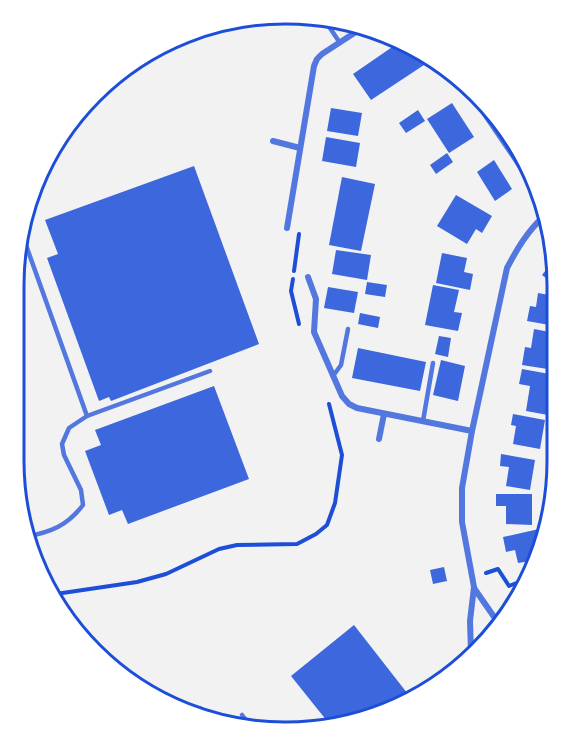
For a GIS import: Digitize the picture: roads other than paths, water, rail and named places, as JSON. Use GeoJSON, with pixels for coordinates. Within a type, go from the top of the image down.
{"type":"FeatureCollection","features":[{"type":"Feature","properties":{"kind":"street"},"geometry":{"type":"LineString","coordinates":[[287,228],[314,66],[317,59],[354,33]]}},
{"type":"Feature","properties":{"kind":"street"},"geometry":{"type":"LineString","coordinates":[[494,128],[506,145]]}},
{"type":"Feature","properties":{"kind":"street"},"geometry":{"type":"LineString","coordinates":[[273,141],[300,148]]}},
{"type":"Feature","properties":{"kind":"street"},"geometry":{"type":"LineString","coordinates":[[471,644],[470,621],[474,587],[462,522],[462,488],[507,268],[518,246],[539,221]]}},
{"type":"Feature","properties":{"kind":"street"},"geometry":{"type":"LineString","coordinates":[[308,277],[316,299],[314,332],[342,396],[349,404],[384,414],[472,431]]}},
{"type":"Feature","properties":{"kind":"street"},"geometry":{"type":"LineString","coordinates":[[379,439],[384,414]]}},
{"type":"Feature","properties":{"kind":"street"},"geometry":{"type":"LineString","coordinates":[[474,587],[495,618]]}},
{"type":"Feature","properties":{"kind":"lane"},"geometry":{"type":"LineString","coordinates":[[330,28],[340,43]]}},
{"type":"Feature","properties":{"kind":"lane"},"geometry":{"type":"LineString","coordinates":[[27,247],[87,416]]}},
{"type":"Feature","properties":{"kind":"lane"},"geometry":{"type":"LineString","coordinates":[[333,376],[341,365],[348,329]]}},
{"type":"Feature","properties":{"kind":"lane"},"geometry":{"type":"LineString","coordinates":[[423,422],[433,363]]}},
{"type":"Feature","properties":{"kind":"lane"},"geometry":{"type":"LineString","coordinates":[[35,534],[60,527],[73,519],[83,505],[81,490],[64,455],[62,444],[69,428],[87,416],[210,371]]}},
{"type":"Feature","properties":{"kind":"lane"},"geometry":{"type":"LineString","coordinates":[[242,715],[245,719]]}}]}
